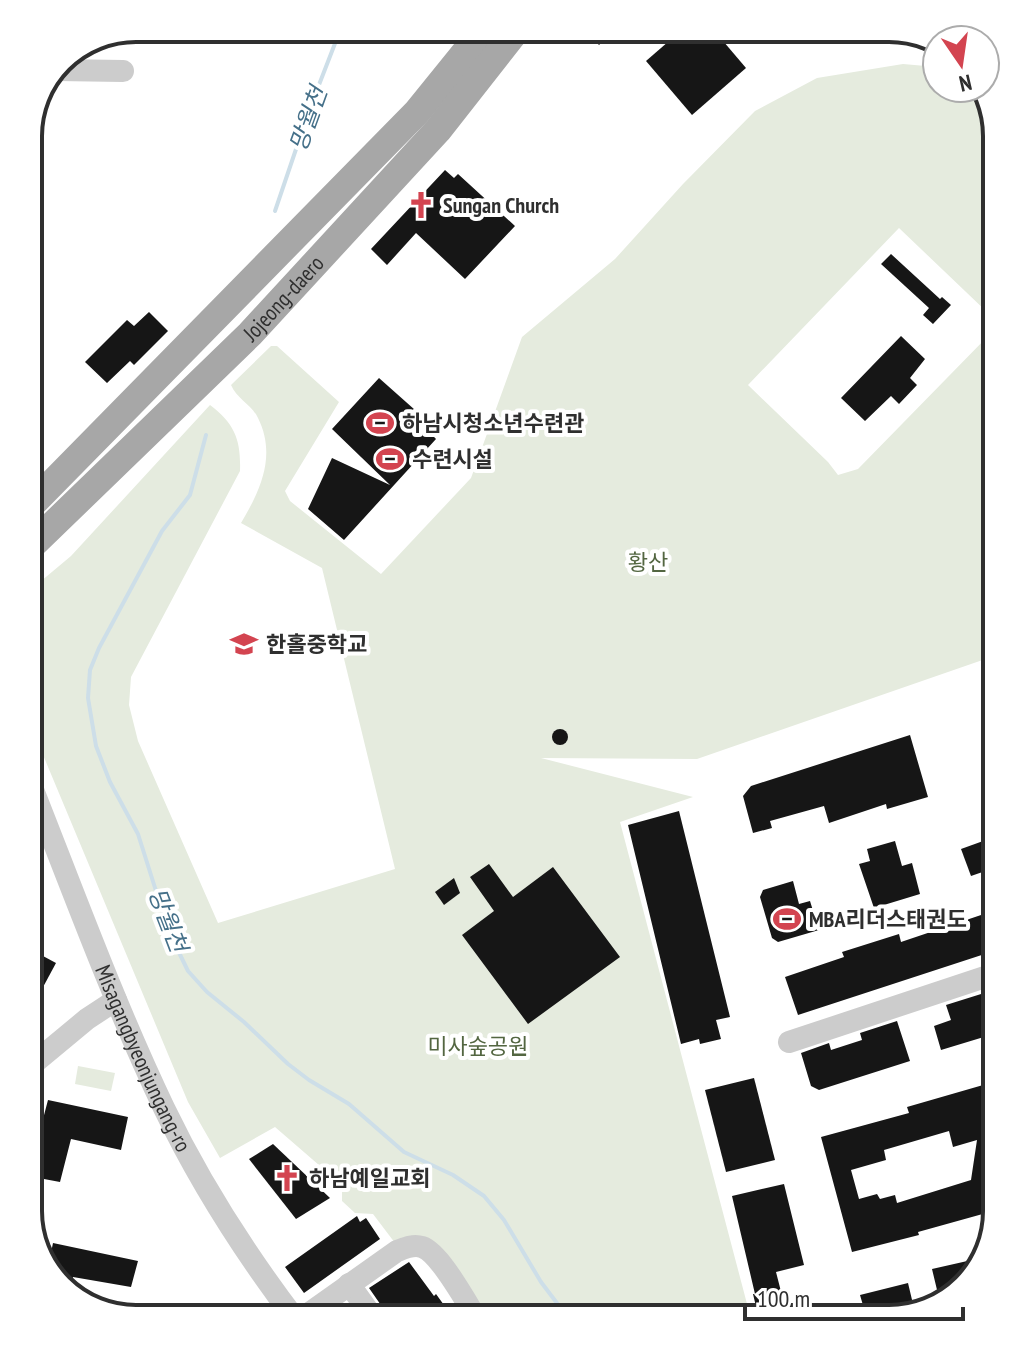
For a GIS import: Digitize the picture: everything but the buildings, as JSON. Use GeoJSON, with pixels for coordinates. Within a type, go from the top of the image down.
{"type":"FeatureCollection","features":[{"type":"Feature","properties":{"kind":"main road","name":"Jojeong-daero"},"geometry":{"type":"LineString","coordinates":[[42,494],[417,112],[474,42]]}},
{"type":"Feature","properties":{"kind":"main road","name":"Jojeong-daero"},"geometry":{"type":"LineString","coordinates":[[42,535],[250,334],[438,130],[507,42]]}},
{"type":"Feature","properties":{"kind":"street"},"geometry":{"type":"LineString","coordinates":[[69,70],[123,71]]}},
{"type":"Feature","properties":{"kind":"street","name":"Misagangbyeonjungang-ro"},"geometry":{"type":"LineString","coordinates":[[42,812],[116,1000],[164,1108],[218,1207],[257,1269],[287,1305]]}},
{"type":"Feature","properties":{"kind":"street"},"geometry":{"type":"LineString","coordinates":[[789,1042],[983,978]]}},
{"type":"Feature","properties":{"kind":"street"},"geometry":{"type":"LineString","coordinates":[[42,1056],[87,1019],[116,1000]]}},
{"type":"Feature","properties":{"kind":"street"},"geometry":{"type":"LineString","coordinates":[[318,1305],[397,1251],[413,1245],[425,1248],[436,1258],[468,1305]]}},
{"type":"Feature","properties":{"kind":"street"},"geometry":{"type":"LineString","coordinates":[[349,1284],[364,1305]]}},
{"type":"Feature","properties":{"kind":"green space"},"geometry":{"type":"Polygon","coordinates":[[[903,64],[921,66],[921,104],[977,104],[983,136],[983,308],[899,228],[748,385],[838,475],[858,469],[983,341],[983,660],[697,759],[541,758],[693,797],[620,822],[747,1305],[478,1305],[436,1244],[395,1243],[373,1214],[355,1213],[342,1201],[342,1185],[275,1127],[220,1158],[188,1102],[42,753],[42,580],[71,556],[210,405],[235,434],[240,471],[131,677],[129,705],[138,741],[218,923],[395,869],[322,568],[241,523],[260,486],[266,446],[258,418],[231,385],[271,346],[277,346],[339,402],[285,491],[290,501],[381,574],[471,478],[522,337],[615,259],[755,111],[817,78],[903,64]]]}},
{"type":"Feature","properties":{"kind":"green space"},"geometry":{"type":"Polygon","coordinates":[[[78,1066],[115,1073],[111,1091],[75,1084],[78,1066]]]}},
{"type":"Feature","properties":{"kind":"waterway","name":"망월천"},"geometry":{"type":"LineString","coordinates":[[275,211],[336,42]]}},
{"type":"Feature","properties":{"kind":"waterway","name":"망월천"},"geometry":{"type":"LineString","coordinates":[[206,435],[190,495],[162,531],[90,670],[88,698],[96,746],[110,782],[138,834],[169,932],[188,971],[207,992],[288,1064],[349,1104],[404,1152],[453,1175],[484,1196],[504,1220],[558,1305]]}},
{"type":"Feature","properties":{"kind":"place","name":"Sungan Church"},"geometry":{"type":"Point","coordinates":[421,205]}},
{"type":"Feature","properties":{"kind":"place","name":"하남시청소년수련관"},"geometry":{"type":"Point","coordinates":[380,423]}},
{"type":"Feature","properties":{"kind":"place","name":"수련시설"},"geometry":{"type":"Point","coordinates":[390,459]}},
{"type":"Feature","properties":{"kind":"place","name":"한홀중학교"},"geometry":{"type":"Point","coordinates":[244,644]}},
{"type":"Feature","properties":{"kind":"place","name":"MBA리더스태권도"},"geometry":{"type":"Point","coordinates":[787,919]}},
{"type":"Feature","properties":{"kind":"place","name":"하남예일교회"},"geometry":{"type":"Point","coordinates":[287,1178]}},
{"type":"Feature","properties":{"kind":"park label","name":"황산"},"geometry":{"type":"Point","coordinates":[648,562]}},
{"type":"Feature","properties":{"kind":"park label","name":"미사숲공원"},"geometry":{"type":"Point","coordinates":[478,1046]}}]}
